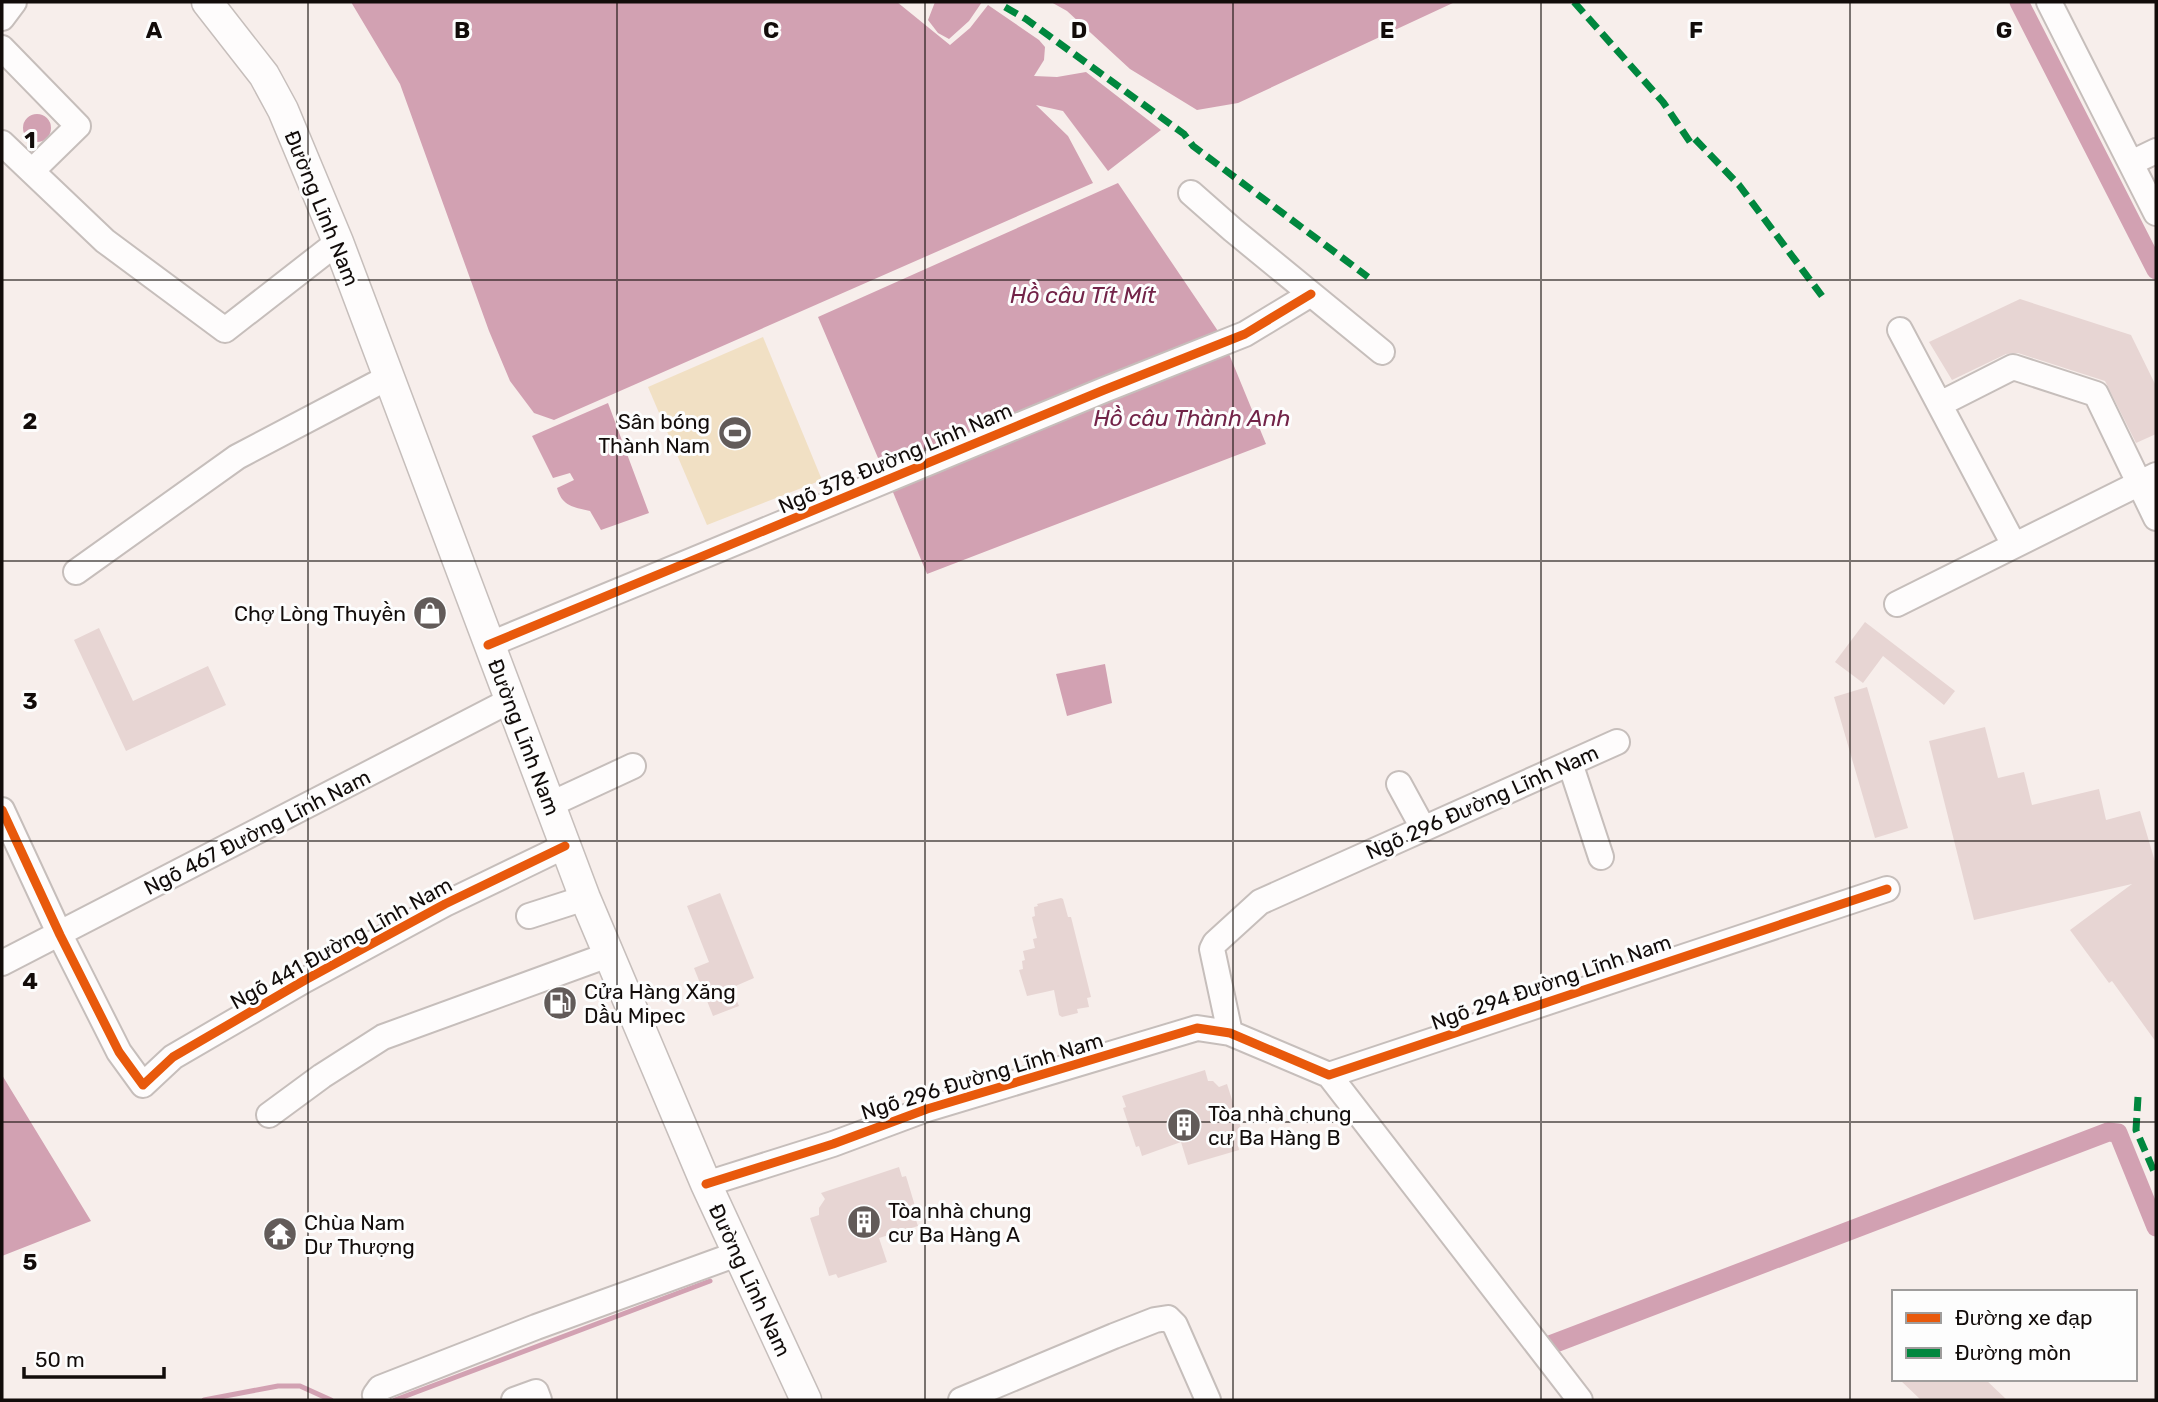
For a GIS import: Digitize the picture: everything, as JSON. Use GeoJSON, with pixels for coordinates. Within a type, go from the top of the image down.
{"type":"FeatureCollection","features":[{"type":"Feature","properties":{"kind":"main road","name":"Đường Lĩnh Nam"},"geometry":{"type":"LineString","coordinates":[[207,2],[264,75],[283,110],[338,242],[488,645],[608,955],[737,1254],[806,1400]]}},
{"type":"Feature","properties":{"kind":"street"},"geometry":{"type":"LineString","coordinates":[[2,18],[14,2]]}},
{"type":"Feature","properties":{"kind":"street"},"geometry":{"type":"LineString","coordinates":[[2049,2],[2146,190]]}},
{"type":"Feature","properties":{"kind":"street"},"geometry":{"type":"LineString","coordinates":[[2,48],[78,125],[32,171]]}},
{"type":"Feature","properties":{"kind":"street"},"geometry":{"type":"LineString","coordinates":[[2,144],[105,241],[225,330],[338,242]]}},
{"type":"Feature","properties":{"kind":"street"},"geometry":{"type":"LineString","coordinates":[[2146,190],[2156,151]]}},
{"type":"Feature","properties":{"kind":"street"},"geometry":{"type":"LineString","coordinates":[[1191,192],[1382,352]]}},
{"type":"Feature","properties":{"kind":"street","name":"Ngõ 378 Đường Lĩnh Nam"},"geometry":{"type":"LineString","coordinates":[[488,645],[1245,334],[1311,294]]}},
{"type":"Feature","properties":{"kind":"street"},"geometry":{"type":"LineString","coordinates":[[1900,330],[2014,545]]}},
{"type":"Feature","properties":{"kind":"street"},"geometry":{"type":"LineString","coordinates":[[1940,404],[2013,367],[2096,394],[2148,479],[2156,518]]}},
{"type":"Feature","properties":{"kind":"street"},"geometry":{"type":"LineString","coordinates":[[76,572],[237,457],[389,377]]}},
{"type":"Feature","properties":{"kind":"street"},"geometry":{"type":"LineString","coordinates":[[1896,604],[2148,479]]}},
{"type":"Feature","properties":{"kind":"street","name":"Ngõ 467 Đường Lĩnh Nam"},"geometry":{"type":"LineString","coordinates":[[2,963],[511,700]]}},
{"type":"Feature","properties":{"kind":"street","name":"Ngõ 296 Đường Lĩnh Nam"},"geometry":{"type":"LineString","coordinates":[[706,1184],[833,1144],[927,1109],[1197,1028],[1230,1033],[1213,958],[1215,943],[1259,902],[1617,742]]}},
{"type":"Feature","properties":{"kind":"street"},"geometry":{"type":"LineString","coordinates":[[1570,763],[1601,857]]}},
{"type":"Feature","properties":{"kind":"street"},"geometry":{"type":"LineString","coordinates":[[551,804],[633,766]]}},
{"type":"Feature","properties":{"kind":"street"},"geometry":{"type":"LineString","coordinates":[[1399,784],[1423,828]]}},
{"type":"Feature","properties":{"kind":"street"},"geometry":{"type":"LineString","coordinates":[[2,810],[60,935]]}},
{"type":"Feature","properties":{"kind":"street","name":"Ngõ 441 Đường Lĩnh Nam"},"geometry":{"type":"LineString","coordinates":[[60,935],[119,1052],[144,1085],[173,1057],[305,980],[445,904],[565,846]]}},
{"type":"Feature","properties":{"kind":"street","name":"Ngõ 294 Đường Lĩnh Nam"},"geometry":{"type":"LineString","coordinates":[[1329,1075],[1887,889]]}},
{"type":"Feature","properties":{"kind":"street"},"geometry":{"type":"LineString","coordinates":[[529,916],[585,898]]}},
{"type":"Feature","properties":{"kind":"street"},"geometry":{"type":"LineString","coordinates":[[269,1115],[322,1076],[383,1037],[608,955]]}},
{"type":"Feature","properties":{"kind":"street"},"geometry":{"type":"LineString","coordinates":[[1230,1033],[1329,1075],[1580,1400]]}},
{"type":"Feature","properties":{"kind":"street"},"geometry":{"type":"LineString","coordinates":[[377,1398],[380,1388],[737,1254]]}},
{"type":"Feature","properties":{"kind":"street"},"geometry":{"type":"LineString","coordinates":[[961,1400],[1163,1318],[1172,1320],[1175,1325],[1208,1400]]}},
{"type":"Feature","properties":{"kind":"street"},"geometry":{"type":"LineString","coordinates":[[514,1400],[536,1392],[539,1400]]}},
{"type":"Feature","properties":{"kind":"shaded area","name":"Sân bóng Thành Nam"},"geometry":{"type":"Polygon","coordinates":[[[763,337],[822,480],[707,525],[648,387],[763,337]]]}},
{"type":"Feature","properties":{"kind":"water"},"geometry":{"type":"Polygon","coordinates":[[[351,2],[897,2],[950,45],[970,28],[988,5],[1045,47],[1044,60],[1034,76],[1057,77],[1086,72],[1161,130],[1108,171],[1063,111],[1036,105],[1068,136],[1093,183],[554,420],[534,413],[510,381],[489,331],[400,84],[351,2]]]}},
{"type":"Feature","properties":{"kind":"water"},"geometry":{"type":"Polygon","coordinates":[[[935,2],[982,2],[969,21],[949,39],[938,33],[928,20],[935,2]]]}},
{"type":"Feature","properties":{"kind":"water"},"geometry":{"type":"Polygon","coordinates":[[[1051,2],[1455,2],[1238,103],[1197,110],[1130,69],[1067,11],[1051,2]]]}},
{"type":"Feature","properties":{"kind":"water"},"geometry":{"type":"Polygon","coordinates":[[[37,114],[47,118],[51,128],[47,138],[37,142],[27,138],[23,128],[27,118],[37,114]]]}},
{"type":"Feature","properties":{"kind":"water","name":"Hồ câu Tít Mít"},"geometry":{"type":"Polygon","coordinates":[[[1118,183],[1220,334],[884,472],[818,317],[1118,183]]]}},
{"type":"Feature","properties":{"kind":"water","name":"Hồ câu Thành Anh"},"geometry":{"type":"Polygon","coordinates":[[[1227,349],[1266,444],[927,574],[890,485],[1227,349]]]}},
{"type":"Feature","properties":{"kind":"water"},"geometry":{"type":"Polygon","coordinates":[[[608,403],[649,513],[601,530],[590,511],[573,507],[562,499],[557,488],[574,480],[570,473],[553,478],[532,436],[608,403]]]}},
{"type":"Feature","properties":{"kind":"water"},"geometry":{"type":"Polygon","coordinates":[[[1105,664],[1112,703],[1067,716],[1056,674],[1105,664]]]}},
{"type":"Feature","properties":{"kind":"water"},"geometry":{"type":"Polygon","coordinates":[[[2,1075],[91,1221],[2,1256],[2,1075]]]}},
{"type":"Feature","properties":{"kind":"building"},"geometry":{"type":"Polygon","coordinates":[[[2020,299],[2131,335],[2156,386],[2156,434],[2136,443],[2105,381],[2018,353],[2006,354],[1952,380],[1929,342],[2020,299]]]}},
{"type":"Feature","properties":{"kind":"building"},"geometry":{"type":"Polygon","coordinates":[[[1865,622],[1955,691],[1944,705],[1883,656],[1863,683],[1835,662],[1865,622]]]}},
{"type":"Feature","properties":{"kind":"building"},"geometry":{"type":"Polygon","coordinates":[[[99,628],[133,701],[208,666],[226,705],[126,751],[74,640],[99,628]]]}},
{"type":"Feature","properties":{"kind":"building"},"geometry":{"type":"Polygon","coordinates":[[[1867,687],[1908,828],[1875,838],[1834,697],[1867,687]]]}},
{"type":"Feature","properties":{"kind":"building"},"geometry":{"type":"Polygon","coordinates":[[[1985,727],[1998,778],[2024,772],[2032,805],[2099,789],[2106,820],[2140,811],[2156,865],[2156,1042],[2112,981],[2109,983],[2070,930],[2132,884],[1974,920],[1929,741],[1985,727]]]}},
{"type":"Feature","properties":{"kind":"building"},"geometry":{"type":"Polygon","coordinates":[[[720,893],[754,978],[731,988],[739,1006],[713,1016],[694,968],[709,962],[687,906],[720,893]]]}},
{"type":"Feature","properties":{"kind":"building"},"geometry":{"type":"Polygon","coordinates":[[[1061,898],[1068,917],[1071,917],[1091,997],[1087,998],[1089,1007],[1077,1009],[1078,1013],[1062,1017],[1059,1015],[1054,990],[1027,996],[1019,970],[1023,969],[1022,961],[1025,960],[1023,951],[1035,948],[1033,939],[1037,938],[1032,917],[1035,916],[1034,907],[1061,898]]]}},
{"type":"Feature","properties":{"kind":"building","name":"Tòa nhà chung cư Ba Hàng B"},"geometry":{"type":"Polygon","coordinates":[[[1205,1070],[1208,1081],[1213,1081],[1219,1087],[1227,1084],[1246,1144],[1238,1146],[1239,1150],[1188,1165],[1181,1142],[1142,1156],[1139,1146],[1136,1147],[1123,1108],[1126,1107],[1122,1096],[1205,1070]]]}},
{"type":"Feature","properties":{"kind":"building","name":"Tòa nhà chung cư Ba Hàng A"},"geometry":{"type":"Polygon","coordinates":[[[899,1167],[902,1177],[906,1176],[918,1216],[915,1217],[918,1226],[879,1238],[887,1262],[838,1278],[836,1274],[829,1276],[810,1218],[819,1215],[819,1208],[825,1199],[821,1193],[899,1167]]]}},
{"type":"Feature","properties":{"kind":"building"},"geometry":{"type":"Polygon","coordinates":[[[1901,1381],[1987,1381],[2007,1400],[1921,1400],[1901,1381]]]}},
{"type":"Feature","properties":{"kind":"waterway"},"geometry":{"type":"LineString","coordinates":[[2019,2],[2156,270]]}},
{"type":"Feature","properties":{"kind":"waterway"},"geometry":{"type":"LineString","coordinates":[[1550,1345],[2108,1132],[2118,1133],[2156,1227]]}},
{"type":"Feature","properties":{"kind":"waterway"},"geometry":{"type":"LineString","coordinates":[[395,1400],[710,1281]]}},
{"type":"Feature","properties":{"kind":"waterway"},"geometry":{"type":"LineString","coordinates":[[204,1400],[278,1386],[300,1386],[331,1400]]}},
{"type":"Feature","properties":{"kind":"marked path"},"geometry":{"type":"LineString","coordinates":[[1574,2],[1663,102],[1690,142]]}},
{"type":"Feature","properties":{"kind":"marked path"},"geometry":{"type":"LineString","coordinates":[[1005,7],[1026,19],[1184,134],[1193,146],[1368,277]]}},
{"type":"Feature","properties":{"kind":"marked path"},"geometry":{"type":"LineString","coordinates":[[1695,139],[1739,185],[1822,296]]}},
{"type":"Feature","properties":{"kind":"marked path"},"geometry":{"type":"LineString","coordinates":[[2138,1097],[2136,1130],[2156,1176]]}},
{"type":"Feature","properties":{"kind":"cycle path"},"geometry":{"type":"LineString","coordinates":[[488,645],[1245,334],[1311,294]]}},
{"type":"Feature","properties":{"kind":"cycle path"},"geometry":{"type":"LineString","coordinates":[[2,810],[60,935],[119,1052],[143,1085],[173,1057],[305,980],[445,904],[565,846]]}},
{"type":"Feature","properties":{"kind":"cycle path"},"geometry":{"type":"LineString","coordinates":[[706,1184],[833,1144],[927,1109],[1197,1028],[1230,1033],[1329,1075],[1887,889]]}},
{"type":"Feature","properties":{"kind":"place","name":"Sân bóng Thành Nam"},"geometry":{"type":"Point","coordinates":[735,433]}},
{"type":"Feature","properties":{"kind":"place","name":"Chợ Lòng Thuyền"},"geometry":{"type":"Point","coordinates":[430,613]}},
{"type":"Feature","properties":{"kind":"place","name":"Cửa Hàng Xăng Dầu Mipec"},"geometry":{"type":"Point","coordinates":[560,1003]}},
{"type":"Feature","properties":{"kind":"place","name":"Tòa nhà chung cư Ba Hàng B"},"geometry":{"type":"Point","coordinates":[1184,1125]}},
{"type":"Feature","properties":{"kind":"place","name":"Tòa nhà chung cư Ba Hàng A"},"geometry":{"type":"Point","coordinates":[864,1222]}},
{"type":"Feature","properties":{"kind":"place","name":"Chùa Nam Dư Thượng"},"geometry":{"type":"Point","coordinates":[280,1234]}}]}
